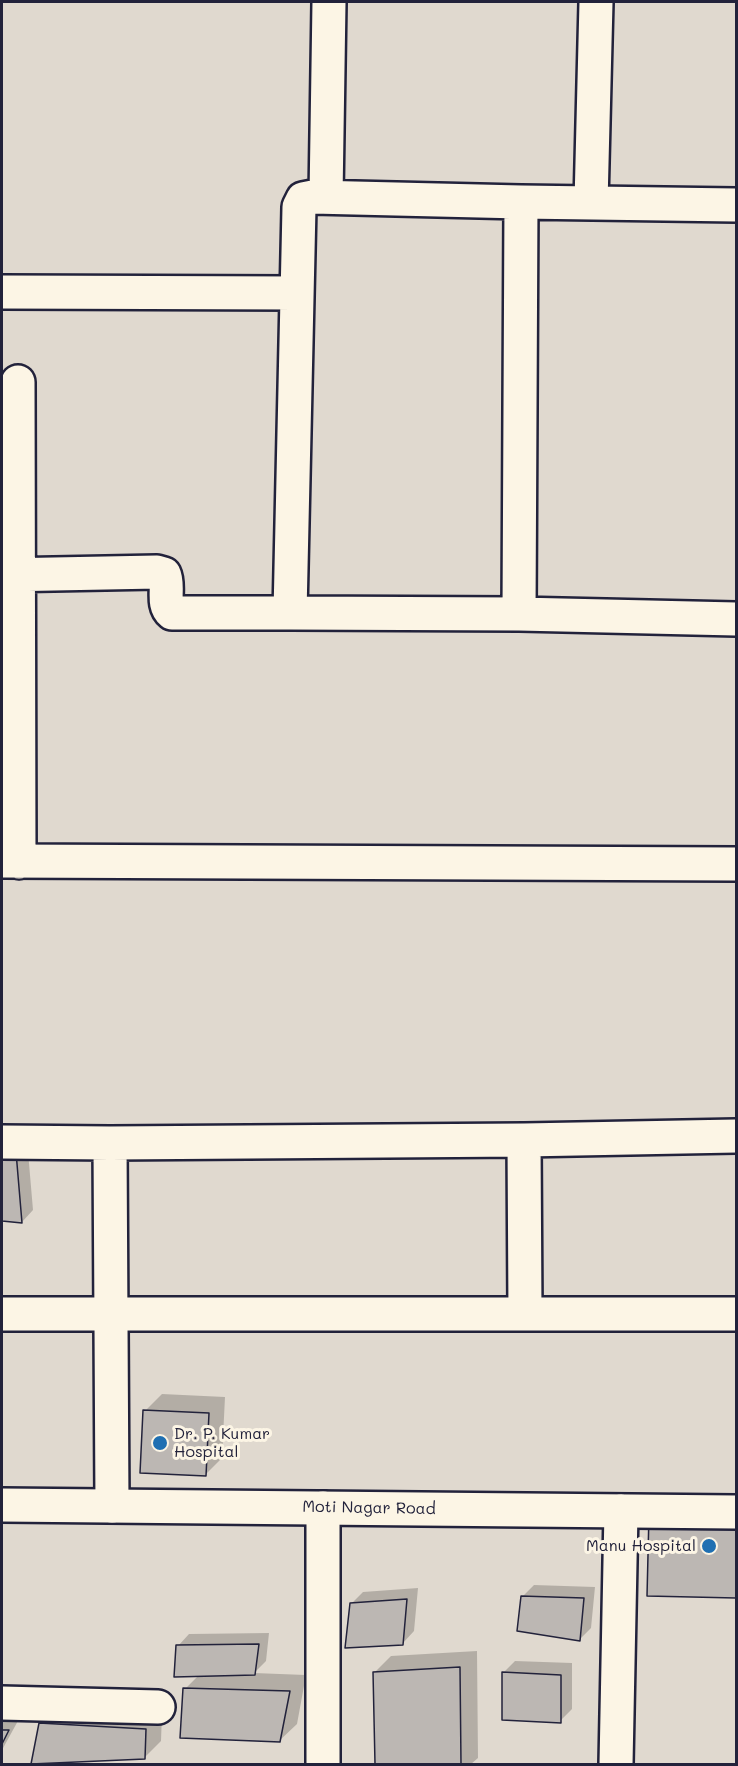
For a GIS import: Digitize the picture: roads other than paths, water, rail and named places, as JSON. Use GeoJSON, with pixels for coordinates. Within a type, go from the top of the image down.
{"type":"FeatureCollection","features":[{"type":"Feature","properties":{"kind":"street"},"geometry":{"type":"LineString","coordinates":[[326,197],[329,2]]}},
{"type":"Feature","properties":{"kind":"street"},"geometry":{"type":"LineString","coordinates":[[591,203],[596,2]]}},
{"type":"Feature","properties":{"kind":"street"},"geometry":{"type":"LineString","coordinates":[[290,613],[299,207],[303,199],[326,197],[736,205]]}},
{"type":"Feature","properties":{"kind":"street"},"geometry":{"type":"LineString","coordinates":[[519,614],[521,202]]}},
{"type":"Feature","properties":{"kind":"street"},"geometry":{"type":"LineString","coordinates":[[2,292],[297,293]]}},
{"type":"Feature","properties":{"kind":"street"},"geometry":{"type":"LineString","coordinates":[[18,381],[9,575],[10,861],[736,864]]}},
{"type":"Feature","properties":{"kind":"street"},"geometry":{"type":"LineString","coordinates":[[9,575],[158,572],[164,574],[167,580],[167,606],[172,613],[519,614],[736,618]]}},
{"type":"Feature","properties":{"kind":"street"},"geometry":{"type":"LineString","coordinates":[[2,1143],[524,1140],[736,1136]]}},
{"type":"Feature","properties":{"kind":"street"},"geometry":{"type":"LineString","coordinates":[[524,1140],[525,1314]]}},
{"type":"Feature","properties":{"kind":"street"},"geometry":{"type":"LineString","coordinates":[[111,1143],[112,1506]]}},
{"type":"Feature","properties":{"kind":"street"},"geometry":{"type":"LineString","coordinates":[[2,1314],[736,1314]]}},
{"type":"Feature","properties":{"kind":"street","name":"Moti Nagar Road"},"geometry":{"type":"LineString","coordinates":[[2,1505],[736,1512]]}},
{"type":"Feature","properties":{"kind":"street"},"geometry":{"type":"LineString","coordinates":[[323,1508],[323,1764]]}},
{"type":"Feature","properties":{"kind":"street"},"geometry":{"type":"LineString","coordinates":[[616,1764],[621,1511]]}},
{"type":"Feature","properties":{"kind":"street"},"geometry":{"type":"LineString","coordinates":[[2,1703],[158,1707]]}},
{"type":"Feature","properties":{"kind":"place","name":"Dr. P. Kumar Hospital"},"geometry":{"type":"Point","coordinates":[160,1443]}},
{"type":"Feature","properties":{"kind":"place","name":"Manu Hospital"},"geometry":{"type":"Point","coordinates":[709,1546]}}]}
